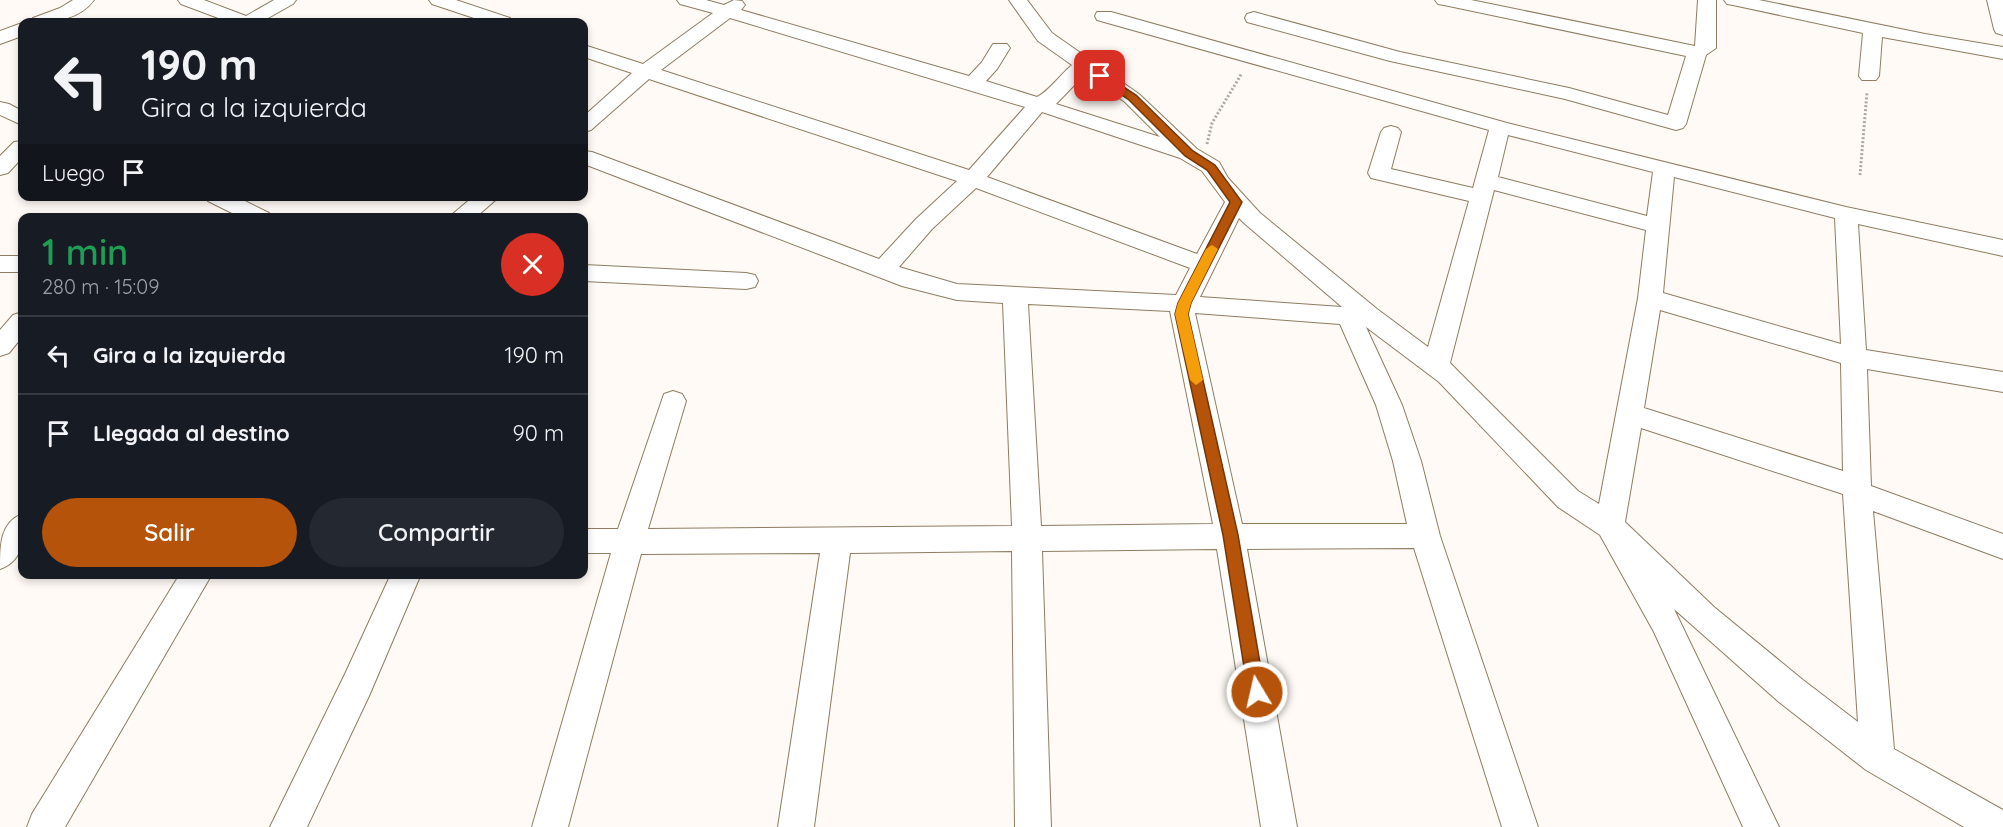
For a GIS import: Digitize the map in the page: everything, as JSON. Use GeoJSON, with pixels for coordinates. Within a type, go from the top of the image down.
{"type":"FeatureCollection","features":[{"type":"Feature","properties":{"kind":"street"},"geometry":{"type":"LineString","coordinates":[[51,18],[68,12],[85,0]]}},
{"type":"Feature","properties":{"kind":"street"},"geometry":{"type":"LineString","coordinates":[[187,0],[236,18]]}},
{"type":"Feature","properties":{"kind":"street"},"geometry":{"type":"LineString","coordinates":[[254,18],[287,0]]}},
{"type":"Feature","properties":{"kind":"street"},"geometry":{"type":"LineString","coordinates":[[438,0],[491,18]]}},
{"type":"Feature","properties":{"kind":"street"},"geometry":{"type":"LineString","coordinates":[[686,0],[973,83],[1200,160]]}},
{"type":"Feature","properties":{"kind":"street"},"geometry":{"type":"LineString","coordinates":[[588,122],[645,72],[741,0]]}},
{"type":"Feature","properties":{"kind":"street"},"geometry":{"type":"LineString","coordinates":[[1018,0],[1045,37],[1132,98],[1200,160],[1252,218],[1359,315],[1448,375],[1568,499],[1610,526],[1703,617],[1791,691],[1878,758],[1998,827]]}},
{"type":"Feature","properties":{"kind":"street"},"geometry":{"type":"LineString","coordinates":[[1444,0],[1697,52],[1706,48],[1707,0]]}},
{"type":"Feature","properties":{"kind":"street"},"geometry":{"type":"LineString","coordinates":[[1733,0],[1873,30],[2003,53]]}},
{"type":"Feature","properties":{"kind":"street"},"geometry":{"type":"LineString","coordinates":[[1995,0],[2003,29]]}},
{"type":"Feature","properties":{"kind":"street"},"geometry":{"type":"LineString","coordinates":[[1104,16],[1500,127],[1846,214],[2003,248]]}},
{"type":"Feature","properties":{"kind":"street"},"geometry":{"type":"LineString","coordinates":[[1254,18],[1397,57],[1569,94],[1676,124],[1697,52]]}},
{"type":"Feature","properties":{"kind":"street"},"geometry":{"type":"LineString","coordinates":[[1869,76],[1873,30]]}},
{"type":"Feature","properties":{"kind":"street"},"geometry":{"type":"LineString","coordinates":[[0,38],[18,31]]}},
{"type":"Feature","properties":{"kind":"street"},"geometry":{"type":"LineString","coordinates":[[973,83],[990,65],[1000,48]]}},
{"type":"Feature","properties":{"kind":"street"},"geometry":{"type":"LineString","coordinates":[[588,52],[973,179],[1204,265]]}},
{"type":"Feature","properties":{"kind":"street"},"geometry":{"type":"LineString","coordinates":[[884,269],[924,224],[973,179],[1038,104],[1052,98],[1062,84],[1084,65]]}},
{"type":"Feature","properties":{"kind":"street"},"geometry":{"type":"LineString","coordinates":[[2,108],[18,117]]}},
{"type":"Feature","properties":{"kind":"street"},"geometry":{"type":"LineString","coordinates":[[1436,366],[1500,127]]}},
{"type":"Feature","properties":{"kind":"street"},"geometry":{"type":"LineString","coordinates":[[1390,132],[1379,173],[1483,189],[1658,226]]}},
{"type":"Feature","properties":{"kind":"street"},"geometry":{"type":"LineString","coordinates":[[0,168],[18,151]]}},
{"type":"Feature","properties":{"kind":"street"},"geometry":{"type":"LineString","coordinates":[[588,158],[911,280],[957,292],[1184,303],[1359,315]]}},
{"type":"Feature","properties":{"kind":"street"},"geometry":{"type":"LineString","coordinates":[[1664,167],[1650,298],[1610,526],[1666,624],[1761,827]]}},
{"type":"Feature","properties":{"kind":"street"},"geometry":{"type":"LineString","coordinates":[[226,201],[251,213]]}},
{"type":"Feature","properties":{"kind":"street"},"geometry":{"type":"LineString","coordinates":[[466,213],[482,201]]}},
{"type":"Feature","properties":{"kind":"street"},"geometry":{"type":"LineString","coordinates":[[1236,202],[1184,303],[1182,314],[1230,535],[1279,827]]}},
{"type":"Feature","properties":{"kind":"street"},"geometry":{"type":"LineString","coordinates":[[1846,214],[1854,357],[1857,490],[1878,758]]}},
{"type":"Feature","properties":{"kind":"street"},"geometry":{"type":"LineString","coordinates":[[0,264],[18,264]]}},
{"type":"Feature","properties":{"kind":"street"},"geometry":{"type":"LineString","coordinates":[[588,273],[746,282]]}},
{"type":"Feature","properties":{"kind":"street"},"geometry":{"type":"LineString","coordinates":[[1015,295],[1027,539],[1033,827]]}},
{"type":"Feature","properties":{"kind":"street"},"geometry":{"type":"LineString","coordinates":[[1650,298],[1854,357],[2003,382]]}},
{"type":"Feature","properties":{"kind":"street"},"geometry":{"type":"LineString","coordinates":[[1359,315],[1407,461],[1425,536],[1520,827]]}},
{"type":"Feature","properties":{"kind":"street"},"geometry":{"type":"LineString","coordinates":[[0,347],[18,326]]}},
{"type":"Feature","properties":{"kind":"street"},"geometry":{"type":"LineString","coordinates":[[550,827],[629,542],[673,401]]}},
{"type":"Feature","properties":{"kind":"street"},"geometry":{"type":"LineString","coordinates":[[1630,414],[1857,490],[2003,547]]}},
{"type":"Feature","properties":{"kind":"street"},"geometry":{"type":"LineString","coordinates":[[588,541],[837,542],[1230,535],[1425,536]]}},
{"type":"Feature","properties":{"kind":"street"},"geometry":{"type":"LineString","coordinates":[[796,827],[837,542]]}},
{"type":"Feature","properties":{"kind":"street"},"geometry":{"type":"LineString","coordinates":[[45,827],[193,579]]}},
{"type":"Feature","properties":{"kind":"street"},"geometry":{"type":"LineString","coordinates":[[288,827],[357,685],[404,579]]}},
{"type":"Feature","properties":{"kind":"path"},"geometry":{"type":"LineString","coordinates":[[1200,160],[1211,160],[1206,152],[1212,123],[1251,57]]}},
{"type":"Feature","properties":{"kind":"path"},"geometry":{"type":"LineString","coordinates":[[1860,175],[1869,76]]}},
{"type":"Feature","properties":{"kind":"slow traffic"},"geometry":{"type":"LineString","coordinates":[[1196,380],[1182,314],[1184,303],[1212,249]]}},
{"type":"Feature","properties":{"kind":"route"},"geometry":{"type":"LineString","coordinates":[[1100,76],[1132,98],[1189,154],[1211,167],[1236,202],[1184,303],[1182,314],[1230,535],[1257,692]]}}]}
